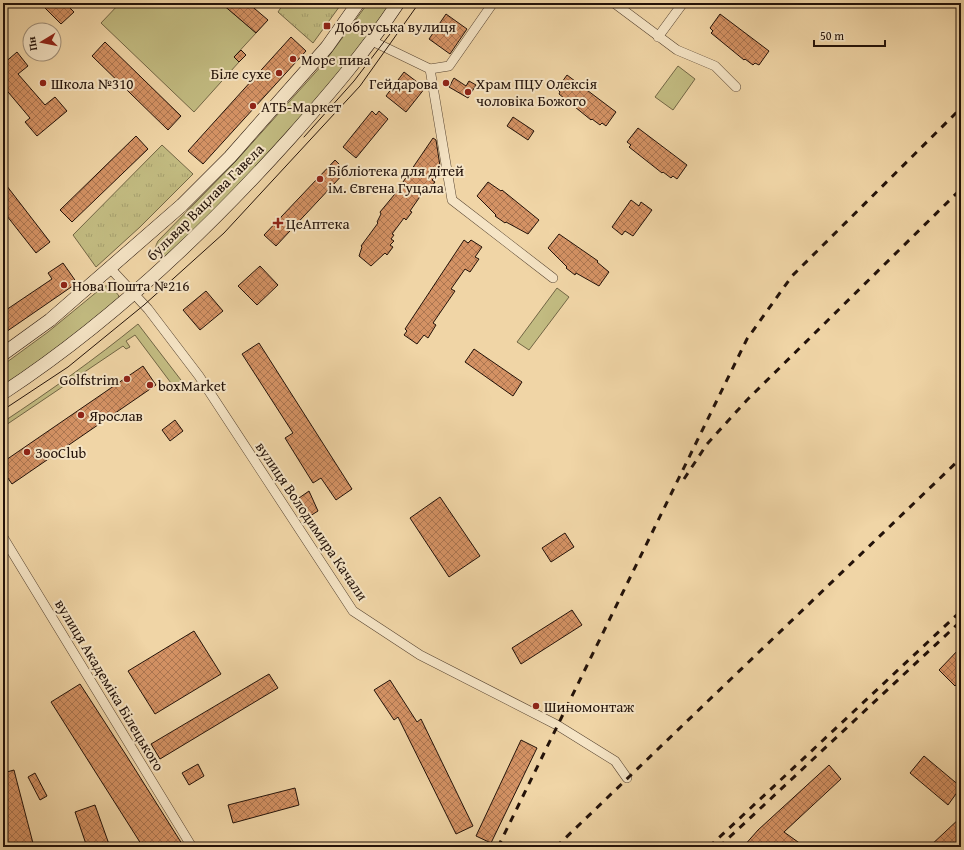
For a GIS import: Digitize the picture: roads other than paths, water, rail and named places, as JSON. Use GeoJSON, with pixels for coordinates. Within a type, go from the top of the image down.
{"type":"FeatureCollection","features":[{"type":"Feature","properties":{"kind":"main road","name":"бульвар Вацлава Гавела"},"geometry":{"type":"LineString","coordinates":[[3,354],[50,320],[182,205],[230,157],[327,47],[358,3]]}},
{"type":"Feature","properties":{"kind":"main road","name":"бульвар Вацлава Гавела"},"geometry":{"type":"LineString","coordinates":[[3,393],[37,370],[134,293],[184,248],[254,178],[343,78],[372,41],[398,3]]}},
{"type":"Feature","properties":{"kind":"street"},"geometry":{"type":"LineString","coordinates":[[372,41],[430,69],[449,66],[493,3]]}},
{"type":"Feature","properties":{"kind":"street"},"geometry":{"type":"LineString","coordinates":[[614,3],[677,50],[715,66],[736,87]]}},
{"type":"Feature","properties":{"kind":"street"},"geometry":{"type":"LineString","coordinates":[[658,37],[683,3]]}},
{"type":"Feature","properties":{"kind":"street"},"geometry":{"type":"LineString","coordinates":[[430,69],[452,200],[553,278]]}},
{"type":"Feature","properties":{"kind":"street","name":"вулиця Володимира Качали"},"geometry":{"type":"LineString","coordinates":[[110,268],[134,293],[199,376],[353,611],[420,655],[557,725],[615,761],[627,778]]}},
{"type":"Feature","properties":{"kind":"street","name":"вулиця Академіка Білецького"},"geometry":{"type":"LineString","coordinates":[[3,537],[192,847]]}},
{"type":"Feature","properties":{"kind":"tram line"},"geometry":{"type":"LineString","coordinates":[[3,410],[68,367],[144,305],[224,233],[360,86],[419,3]]}},
{"type":"Feature","properties":{"kind":"tram line"},"geometry":{"type":"LineString","coordinates":[[304,137],[354,81],[390,34]]}},
{"type":"Feature","properties":{"kind":"railway"},"geometry":{"type":"LineString","coordinates":[[498,847],[747,339],[792,276],[961,108]]}},
{"type":"Feature","properties":{"kind":"railway"},"geometry":{"type":"LineString","coordinates":[[684,479],[707,444],[747,400],[961,189]]}},
{"type":"Feature","properties":{"kind":"railway"},"geometry":{"type":"LineString","coordinates":[[556,847],[961,458]]}},
{"type":"Feature","properties":{"kind":"railway"},"geometry":{"type":"LineString","coordinates":[[709,847],[961,611]]}},
{"type":"Feature","properties":{"kind":"railway"},"geometry":{"type":"LineString","coordinates":[[719,847],[961,621]]}},
{"type":"Feature","properties":{"kind":"place","name":"Добруська вулиця"},"geometry":{"type":"Point","coordinates":[327,26]}},
{"type":"Feature","properties":{"kind":"place","name":"Море пива"},"geometry":{"type":"Point","coordinates":[293,59]}},
{"type":"Feature","properties":{"kind":"place","name":"Біле сухе"},"geometry":{"type":"Point","coordinates":[279,73]}},
{"type":"Feature","properties":{"kind":"place","name":"Школа №310"},"geometry":{"type":"Point","coordinates":[43,83]}},
{"type":"Feature","properties":{"kind":"place","name":"Гейдарова"},"geometry":{"type":"Point","coordinates":[446,83]}},
{"type":"Feature","properties":{"kind":"place","name":"Храм ПЦУ Олексія чоловіка Божого"},"geometry":{"type":"Point","coordinates":[468,92]}},
{"type":"Feature","properties":{"kind":"place","name":"АТБ-Маркет"},"geometry":{"type":"Point","coordinates":[253,106]}},
{"type":"Feature","properties":{"kind":"place","name":"Бібліотека для дітей ім. Євгена Гуцала"},"geometry":{"type":"Point","coordinates":[320,179]}},
{"type":"Feature","properties":{"kind":"place","name":"ЦеАптека"},"geometry":{"type":"Point","coordinates":[278,223]}},
{"type":"Feature","properties":{"kind":"place","name":"Нова Пошта №216"},"geometry":{"type":"Point","coordinates":[64,285]}},
{"type":"Feature","properties":{"kind":"place","name":"Golfstrim"},"geometry":{"type":"Point","coordinates":[127,379]}},
{"type":"Feature","properties":{"kind":"place","name":"boxMarket"},"geometry":{"type":"Point","coordinates":[150,385]}},
{"type":"Feature","properties":{"kind":"place","name":"Ярослав"},"geometry":{"type":"Point","coordinates":[81,415]}},
{"type":"Feature","properties":{"kind":"place","name":"ЗооClub"},"geometry":{"type":"Point","coordinates":[27,452]}},
{"type":"Feature","properties":{"kind":"place","name":"Шиномонтаж"},"geometry":{"type":"Point","coordinates":[536,706]}}]}
